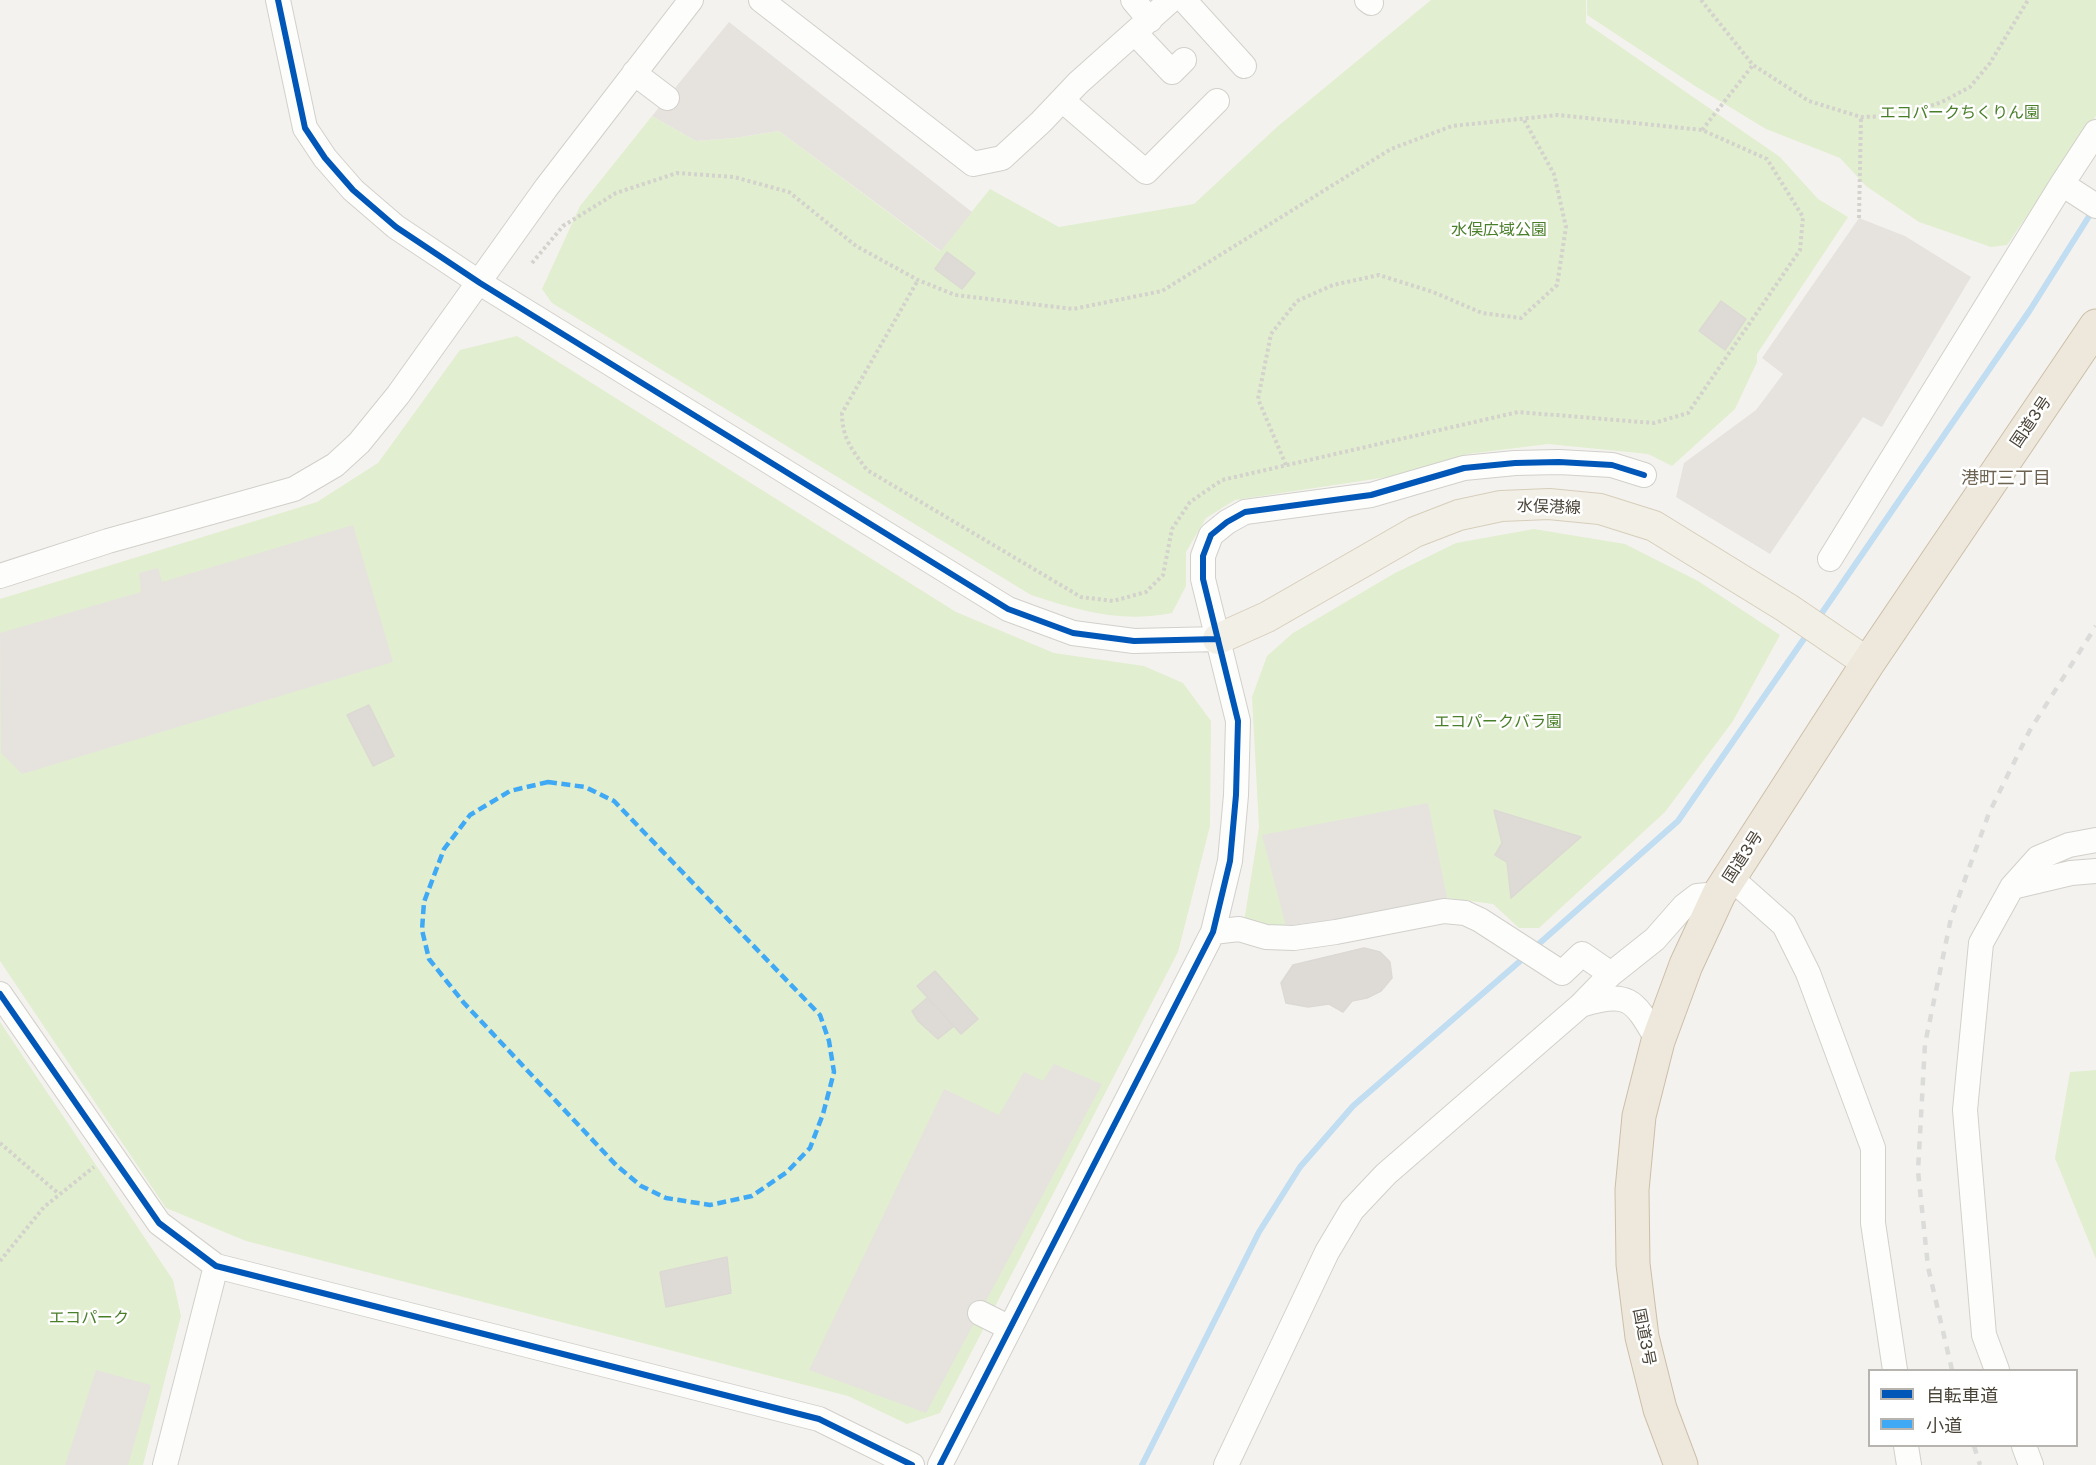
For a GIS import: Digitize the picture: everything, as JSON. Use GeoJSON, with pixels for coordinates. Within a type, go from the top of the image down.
{"type":"FeatureCollection","features":[{"type":"Feature","properties":{"kind":"highway","name":"国道3号"},"geometry":{"type":"LineString","coordinates":[[1682,1465],[1660,1409],[1642,1338],[1633,1264],[1632,1190],[1639,1116],[1658,1041],[1686,965],[1724,885],[1856,655],[2096,326]]}},
{"type":"Feature","properties":{"kind":"main road","name":"水俣港線"},"geometry":{"type":"LineString","coordinates":[[1218,639],[1267,617],[1415,532],[1459,515],[1501,506],[1548,504],[1600,509],[1654,526],[1787,608],[1856,655]]}},
{"type":"Feature","properties":{"kind":"street"},"geometry":{"type":"LineString","coordinates":[[278,0],[305,128],[352,190],[396,227],[480,283],[1008,609],[1073,633],[1134,641],[1218,639]]}},
{"type":"Feature","properties":{"kind":"street"},"geometry":{"type":"LineString","coordinates":[[0,576],[108,541],[294,489],[335,465],[359,443],[398,395],[546,188],[691,0]]}},
{"type":"Feature","properties":{"kind":"street"},"geometry":{"type":"LineString","coordinates":[[1133,0],[1142,26],[1172,72]]}},
{"type":"Feature","properties":{"kind":"street"},"geometry":{"type":"LineString","coordinates":[[775,5],[973,164],[1002,158],[1171,0]]}},
{"type":"Feature","properties":{"kind":"street"},"geometry":{"type":"LineString","coordinates":[[1184,0],[1244,66]]}},
{"type":"Feature","properties":{"kind":"street"},"geometry":{"type":"LineString","coordinates":[[634,73],[667,98]]}},
{"type":"Feature","properties":{"kind":"street"},"geometry":{"type":"LineString","coordinates":[[1062,100],[1146,172],[1217,100]]}},
{"type":"Feature","properties":{"kind":"street"},"geometry":{"type":"LineString","coordinates":[[1830,559],[2096,132]]}},
{"type":"Feature","properties":{"kind":"street"},"geometry":{"type":"LineString","coordinates":[[2062,184],[2096,206]]}},
{"type":"Feature","properties":{"kind":"street"},"geometry":{"type":"LineString","coordinates":[[940,1465],[1213,932],[1230,861],[1236,795],[1238,721],[1203,579],[1203,556],[1211,535],[1227,522],[1245,512],[1371,495],[1464,468],[1559,462],[1612,465],[1644,475]]}},
{"type":"Feature","properties":{"kind":"street"},"geometry":{"type":"LineString","coordinates":[[1996,1369],[1984,1335],[1965,1110],[1981,943],[2012,887],[2038,858],[2069,845],[2096,840]]}},
{"type":"Feature","properties":{"kind":"street"},"geometry":{"type":"LineString","coordinates":[[2012,887],[2071,873],[2096,871]]}},
{"type":"Feature","properties":{"kind":"street"},"geometry":{"type":"LineString","coordinates":[[1226,1465],[1327,1252],[1352,1210],[1386,1174],[1581,1005],[1611,974],[1654,939],[1690,901],[1724,885],[1784,925],[1808,973],[1873,1148],[1874,1223],[1894,1369]]}},
{"type":"Feature","properties":{"kind":"street"},"geometry":{"type":"LineString","coordinates":[[1213,932],[1239,929],[1266,937],[1293,938],[1444,911],[1465,913],[1506,936],[1562,973],[1582,954],[1611,974]]}},
{"type":"Feature","properties":{"kind":"street"},"geometry":{"type":"LineString","coordinates":[[0,994],[159,1223],[216,1266],[819,1419],[912,1465]]}},
{"type":"Feature","properties":{"kind":"street"},"geometry":{"type":"LineString","coordinates":[[1581,1005],[1605,998],[1625,999],[1638,1009],[1658,1041]]}},
{"type":"Feature","properties":{"kind":"street"},"geometry":{"type":"LineString","coordinates":[[165,1465],[216,1266]]}},
{"type":"Feature","properties":{"kind":"street"},"geometry":{"type":"LineString","coordinates":[[980,1313],[1010,1328]]}},
{"type":"Feature","properties":{"kind":"street"},"geometry":{"type":"LineString","coordinates":[[1906,1447],[1909,1465]]}},
{"type":"Feature","properties":{"kind":"street"},"geometry":{"type":"LineString","coordinates":[[2024,1447],[2031,1465]]}},
{"type":"Feature","properties":{"kind":"path"},"geometry":{"type":"LineString","coordinates":[[1701,0],[1753,65],[1809,101],[1861,117],[1900,116],[1942,102],[1970,87],[1990,63],[2028,0]]}},
{"type":"Feature","properties":{"kind":"path"},"geometry":{"type":"LineString","coordinates":[[1702,130],[1753,65]]}},
{"type":"Feature","properties":{"kind":"path"},"geometry":{"type":"LineString","coordinates":[[532,263],[563,226],[616,193],[677,173],[734,177],[789,192],[856,246],[918,280],[956,295],[1074,309],[1162,291],[1391,149],[1452,126],[1558,115],[1702,130],[1767,159],[1803,217],[1800,250],[1688,413],[1654,423],[1518,412],[1222,480],[1190,502],[1172,529],[1163,575],[1146,592],[1113,601],[1081,597],[867,470],[852,450],[842,430],[842,413],[918,280]]}},
{"type":"Feature","properties":{"kind":"path"},"geometry":{"type":"LineString","coordinates":[[1859,218],[1861,117]]}},
{"type":"Feature","properties":{"kind":"path"},"geometry":{"type":"LineString","coordinates":[[1286,465],[1258,399],[1271,334],[1297,302],[1333,285],[1379,275],[1433,292],[1482,313],[1521,318],[1557,285],[1566,227],[1554,174],[1523,118]]}},
{"type":"Feature","properties":{"kind":"path"},"geometry":{"type":"LineString","coordinates":[[0,1143],[59,1194]]}},
{"type":"Feature","properties":{"kind":"path"},"geometry":{"type":"LineString","coordinates":[[0,1262],[44,1207],[111,1154]]}},
{"type":"Feature","properties":{"kind":"green space","name":"水俣広域公園"},"geometry":{"type":"Polygon","coordinates":[[[1431,0],[1586,0],[1586,23],[1780,157],[1818,199],[1848,217],[1757,354],[1757,362],[1735,409],[1672,466],[1648,454],[1548,444],[1468,454],[1401,475],[1235,500],[1206,518],[1186,552],[1186,586],[1172,613],[1135,617],[1101,614],[1031,595],[552,303],[542,289],[580,206],[652,116],[696,141],[779,131],[940,251],[990,189],[1059,227],[1194,204],[1277,127],[1431,0]]]}},
{"type":"Feature","properties":{"kind":"green space","name":"エコパークちくりん園"},"geometry":{"type":"Polygon","coordinates":[[[1587,0],[2096,0],[2096,116],[2007,245],[1991,247],[1919,222],[1866,186],[1840,158],[1766,129],[1695,86],[1587,15],[1587,0]]]}},
{"type":"Feature","properties":{"kind":"green space"},"geometry":{"type":"Polygon","coordinates":[[[517,336],[956,612],[1054,653],[1144,666],[1183,683],[1211,721],[1210,826],[1178,952],[940,1413],[907,1424],[848,1396],[246,1241],[166,1208],[0,961],[0,599],[317,502],[378,463],[460,350],[517,336]]]}},
{"type":"Feature","properties":{"kind":"green space","name":"エコパークバラ園"},"geometry":{"type":"Polygon","coordinates":[[[1534,529],[1625,544],[1698,581],[1780,635],[1733,721],[1665,812],[1539,928],[1519,928],[1493,904],[1447,898],[1396,911],[1287,930],[1244,922],[1259,827],[1252,697],[1267,656],[1293,633],[1395,573],[1456,543],[1534,529]]]}},
{"type":"Feature","properties":{"kind":"green space","name":"エコパーク"},"geometry":{"type":"Polygon","coordinates":[[[0,1022],[173,1280],[181,1316],[143,1465],[0,1465],[0,1022]]]}},
{"type":"Feature","properties":{"kind":"green space"},"geometry":{"type":"Polygon","coordinates":[[[2096,1070],[2096,1259],[2055,1158],[2070,1072],[2096,1070]]]}},
{"type":"Feature","properties":{"kind":"shaded area"},"geometry":{"type":"Polygon","coordinates":[[[729,22],[972,212],[941,251],[779,131],[696,141],[652,116],[729,22]]]}},
{"type":"Feature","properties":{"kind":"shaded area"},"geometry":{"type":"Polygon","coordinates":[[[1859,218],[1905,236],[1971,277],[1882,427],[1863,417],[1770,554],[1676,497],[1684,463],[1756,410],[1783,374],[1762,358],[1859,218]]]}},
{"type":"Feature","properties":{"kind":"shaded area"},"geometry":{"type":"Polygon","coordinates":[[[353,525],[393,662],[22,774],[1,753],[0,633],[141,592],[139,573],[158,568],[162,582],[353,525]]]}},
{"type":"Feature","properties":{"kind":"shaded area"},"geometry":{"type":"Polygon","coordinates":[[[1428,803],[1447,898],[1396,911],[1287,930],[1262,835],[1428,803]]]}},
{"type":"Feature","properties":{"kind":"shaded area"},"geometry":{"type":"Polygon","coordinates":[[[1054,1064],[1102,1084],[926,1413],[809,1370],[944,1089],[999,1115],[1024,1072],[1043,1081],[1054,1064]]]}},
{"type":"Feature","properties":{"kind":"shaded area"},"geometry":{"type":"Polygon","coordinates":[[[96,1370],[151,1385],[128,1465],[65,1465],[96,1370]]]}},
{"type":"Feature","properties":{"kind":"building"},"geometry":{"type":"Polygon","coordinates":[[[947,252],[975,273],[962,289],[935,269],[947,252]]]}},
{"type":"Feature","properties":{"kind":"building"},"geometry":{"type":"Polygon","coordinates":[[[1721,301],[1746,319],[1725,350],[1699,331],[1721,301]]]}},
{"type":"Feature","properties":{"kind":"building"},"geometry":{"type":"Polygon","coordinates":[[[369,705],[394,756],[373,766],[347,715],[369,705]]]}},
{"type":"Feature","properties":{"kind":"building"},"geometry":{"type":"Polygon","coordinates":[[[1494,810],[1581,837],[1511,898],[1507,862],[1495,855],[1502,843],[1494,810]]]}},
{"type":"Feature","properties":{"kind":"building"},"geometry":{"type":"Polygon","coordinates":[[[1364,948],[1380,952],[1390,962],[1392,978],[1381,991],[1367,998],[1352,1001],[1343,1012],[1329,1004],[1308,1007],[1286,1003],[1281,983],[1293,965],[1364,948]]]}},
{"type":"Feature","properties":{"kind":"building"},"geometry":{"type":"Polygon","coordinates":[[[935,971],[978,1019],[961,1034],[917,986],[935,971]]]}},
{"type":"Feature","properties":{"kind":"building"},"geometry":{"type":"Polygon","coordinates":[[[927,998],[954,1026],[938,1039],[918,1021],[912,1011],[927,998]]]}},
{"type":"Feature","properties":{"kind":"building"},"geometry":{"type":"Polygon","coordinates":[[[727,1257],[731,1293],[666,1307],[660,1272],[727,1257]]]}},
{"type":"Feature","properties":{"kind":"waterway"},"geometry":{"type":"LineString","coordinates":[[1817,620],[2030,310],[2093,210]]}},
{"type":"Feature","properties":{"kind":"waterway"},"geometry":{"type":"LineString","coordinates":[[1533,949],[1678,821],[1808,633]]}},
{"type":"Feature","properties":{"kind":"waterway"},"geometry":{"type":"LineString","coordinates":[[1142,1465],[1259,1232],[1300,1167],[1353,1106],[1526,956]]}},
{"type":"Feature","properties":{"kind":"railway"},"geometry":{"type":"LineString","coordinates":[[1952,1369],[1928,1267],[1918,1171],[1925,1044],[1951,918],[1989,813],[2030,730],[2096,626]]}},
{"type":"Feature","properties":{"kind":"railway"},"geometry":{"type":"LineString","coordinates":[[1974,1447],[1980,1465]]}},
{"type":"Feature","properties":{"kind":"marked path"},"geometry":{"type":"LineString","coordinates":[[548,782],[585,787],[614,801],[820,1015],[829,1041],[834,1072],[823,1114],[810,1148],[787,1172],[752,1196],[710,1205],[666,1198],[641,1186],[616,1165],[464,1003],[429,959],[422,930],[424,902],[444,849],[470,815],[510,791],[548,782]]}},
{"type":"Feature","properties":{"kind":"cycle path"},"geometry":{"type":"LineString","coordinates":[[278,0],[305,128],[325,158],[353,190],[396,227],[480,283],[1008,609],[1073,633],[1134,641],[1218,639]]}},
{"type":"Feature","properties":{"kind":"cycle path"},"geometry":{"type":"LineString","coordinates":[[940,1465],[1213,932],[1230,861],[1236,795],[1238,721],[1203,579],[1203,556],[1211,535],[1227,522],[1245,512],[1371,495],[1464,468],[1559,462],[1612,465],[1644,475]]}},
{"type":"Feature","properties":{"kind":"cycle path"},"geometry":{"type":"LineString","coordinates":[[0,994],[159,1223],[216,1266],[819,1419],[912,1465]]}},
{"type":"Feature","properties":{"kind":"district","name":"港町三丁目"},"geometry":{"type":"Point","coordinates":[2006,478]}}]}
